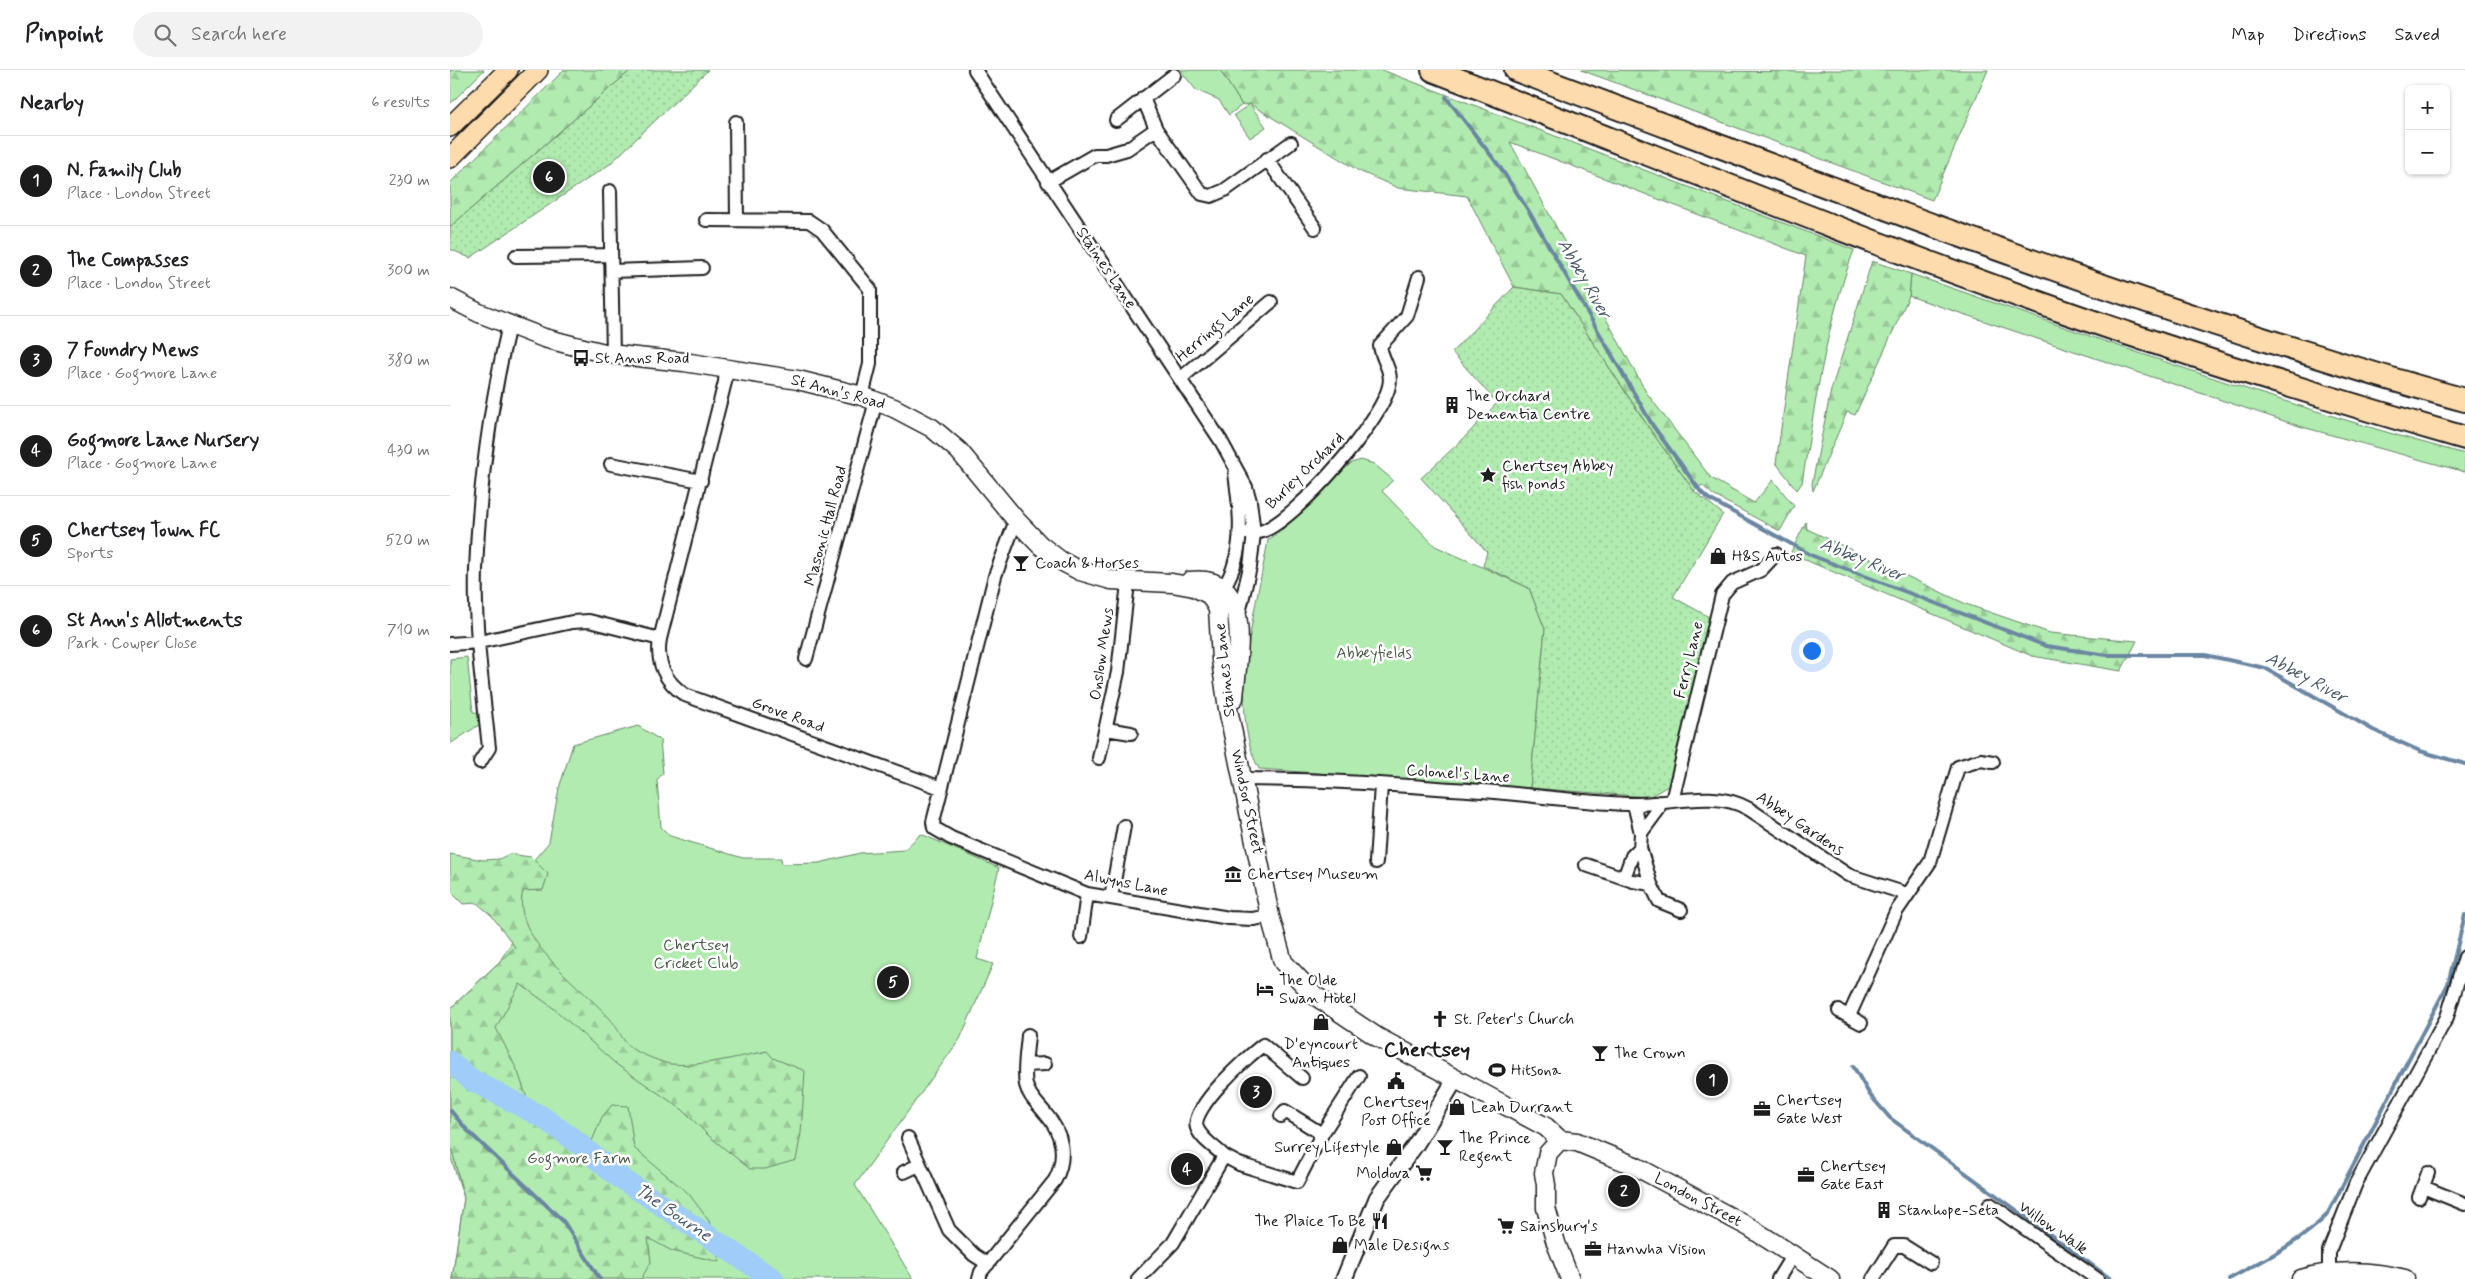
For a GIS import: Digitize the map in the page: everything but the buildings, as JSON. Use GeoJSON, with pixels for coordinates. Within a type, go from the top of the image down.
{"type":"FeatureCollection","features":[{"type":"Feature","properties":{"kind":"highway"},"geometry":{"type":"LineString","coordinates":[[1433,70],[1625,143],[1769,203],[2034,301],[2302,390],[2465,438]]}},
{"type":"Feature","properties":{"kind":"highway"},"geometry":{"type":"LineString","coordinates":[[1516,70],[2000,251],[2179,312],[2415,387],[2465,400]]}},
{"type":"Feature","properties":{"kind":"main road"},"geometry":{"type":"LineString","coordinates":[[450,127],[508,70]]}},
{"type":"Feature","properties":{"kind":"main road"},"geometry":{"type":"LineString","coordinates":[[450,158],[538,70]]}},
{"type":"Feature","properties":{"kind":"main road","name":"St Ann's Road"},"geometry":{"type":"LineString","coordinates":[[450,298],[479,313],[544,338],[613,355],[726,368],[798,380],[869,399],[914,417],[959,451],[1016,520],[1040,545],[1061,561],[1094,576],[1128,583],[1172,583],[1198,580],[1214,583],[1224,589]]}},
{"type":"Feature","properties":{"kind":"main road","name":"St Ann's Road"},"geometry":{"type":"LineString","coordinates":[[1172,583],[1194,587],[1205,592],[1214,600],[1218,609]]}},
{"type":"Feature","properties":{"kind":"main road","name":"Staines Lane"},"geometry":{"type":"LineString","coordinates":[[1224,589],[1234,601],[1238,617],[1232,730]]}},
{"type":"Feature","properties":{"kind":"main road","name":"Staines Lane"},"geometry":{"type":"LineString","coordinates":[[1218,609],[1221,660],[1232,730]]}},
{"type":"Feature","properties":{"kind":"main road","name":"Windsor Street"},"geometry":{"type":"LineString","coordinates":[[1232,730],[1270,916],[1283,962],[1314,995],[1377,1037],[1455,1080]]}},
{"type":"Feature","properties":{"kind":"main road","name":"London Street"},"geometry":{"type":"LineString","coordinates":[[1455,1080],[1546,1128],[1560,1140],[1577,1142],[1635,1166],[1749,1228],[1830,1279]]}},
{"type":"Feature","properties":{"kind":"main road"},"geometry":{"type":"LineString","coordinates":[[1560,1140],[1553,1176],[1546,1185],[1546,1208],[1556,1243],[1570,1279]]}},
{"type":"Feature","properties":{"kind":"main road"},"geometry":{"type":"LineString","coordinates":[[2301,1279],[2329,1274],[2390,1275],[2406,1279]]}},
{"type":"Feature","properties":{"kind":"street","name":"Staines Lane"},"geometry":{"type":"LineString","coordinates":[[975,70],[1221,441],[1234,468],[1246,486],[1254,533],[1250,567],[1238,617]]}},
{"type":"Feature","properties":{"kind":"street"},"geometry":{"type":"LineString","coordinates":[[1116,120],[1174,75]]}},
{"type":"Feature","properties":{"kind":"street"},"geometry":{"type":"LineString","coordinates":[[1143,98],[1156,129],[1202,194],[1211,196],[1225,190],[1291,143]]}},
{"type":"Feature","properties":{"kind":"street"},"geometry":{"type":"LineString","coordinates":[[736,122],[737,220]]}},
{"type":"Feature","properties":{"kind":"street"},"geometry":{"type":"LineString","coordinates":[[1048,182],[1095,155],[1106,155],[1127,149],[1156,129]]}},
{"type":"Feature","properties":{"kind":"street"},"geometry":{"type":"LineString","coordinates":[[1268,159],[1314,228]]}},
{"type":"Feature","properties":{"kind":"street"},"geometry":{"type":"LineString","coordinates":[[610,191],[613,355]]}},
{"type":"Feature","properties":{"kind":"street","name":"Masonic Hall Road"},"geometry":{"type":"LineString","coordinates":[[706,220],[814,222],[870,289],[869,399],[806,659]]}},
{"type":"Feature","properties":{"kind":"street"},"geometry":{"type":"LineString","coordinates":[[516,256],[611,255]]}},
{"type":"Feature","properties":{"kind":"street"},"geometry":{"type":"LineString","coordinates":[[612,271],[702,268]]}},
{"type":"Feature","properties":{"kind":"street","name":"Burley Orchard"},"geometry":{"type":"LineString","coordinates":[[1240,533],[1254,533],[1264,530],[1296,506],[1343,459],[1367,428],[1389,387],[1389,370],[1380,346],[1407,316],[1418,278]]}},
{"type":"Feature","properties":{"kind":"street","name":"Herrings Lane"},"geometry":{"type":"LineString","coordinates":[[1180,379],[1271,302]]}},
{"type":"Feature","properties":{"kind":"street"},"geometry":{"type":"LineString","coordinates":[[480,762],[489,748],[479,642],[476,571],[481,493],[489,421],[509,325]]}},
{"type":"Feature","properties":{"kind":"street","name":"Grove Road"},"geometry":{"type":"LineString","coordinates":[[726,368],[725,382],[701,481],[660,639],[660,663],[670,684],[685,695],[941,788]]}},
{"type":"Feature","properties":{"kind":"street"},"geometry":{"type":"LineString","coordinates":[[611,464],[701,481]]}},
{"type":"Feature","properties":{"kind":"street","name":"Staines Lane"},"geometry":{"type":"LineString","coordinates":[[1218,609],[1235,564],[1240,533],[1240,510],[1234,468]]}},
{"type":"Feature","properties":{"kind":"street"},"geometry":{"type":"LineString","coordinates":[[941,788],[995,576],[1016,520]]}},
{"type":"Feature","properties":{"kind":"street","name":"Ferry Lane"},"geometry":{"type":"LineString","coordinates":[[1641,833],[1666,802],[1722,595],[1732,583],[1761,570],[1776,554]]}},
{"type":"Feature","properties":{"kind":"street","name":"Onslow Mews"},"geometry":{"type":"LineString","coordinates":[[1099,758],[1118,672],[1128,583]]}},
{"type":"Feature","properties":{"kind":"street"},"geometry":{"type":"LineString","coordinates":[[450,644],[479,642],[572,622],[589,621],[660,639]]}},
{"type":"Feature","properties":{"kind":"street"},"geometry":{"type":"LineString","coordinates":[[1106,729],[1130,733]]}},
{"type":"Feature","properties":{"kind":"street"},"geometry":{"type":"LineString","coordinates":[[1861,1023],[1844,1014],[1896,912],[1930,862],[1958,767],[1981,760],[1993,762]]}},
{"type":"Feature","properties":{"kind":"street","name":"Colonel's Lane"},"geometry":{"type":"LineString","coordinates":[[1242,779],[1381,785],[1634,804],[1666,802]]}},
{"type":"Feature","properties":{"kind":"street"},"geometry":{"type":"LineString","coordinates":[[1376,862],[1381,785]]}},
{"type":"Feature","properties":{"kind":"street","name":"Alwyns Lane"},"geometry":{"type":"LineString","coordinates":[[941,788],[933,822],[934,828],[952,838],[1087,894],[1229,918],[1253,919],[1270,916]]}},
{"type":"Feature","properties":{"kind":"street","name":"Abbey Gardens"},"geometry":{"type":"LineString","coordinates":[[1666,802],[1716,800],[1741,804],[1848,875],[1907,894]]}},
{"type":"Feature","properties":{"kind":"street"},"geometry":{"type":"LineString","coordinates":[[1634,804],[1641,833],[1640,848],[1651,884],[1656,891],[1659,901],[1681,910]]}},
{"type":"Feature","properties":{"kind":"street"},"geometry":{"type":"LineString","coordinates":[[1111,898],[1124,826]]}},
{"type":"Feature","properties":{"kind":"street"},"geometry":{"type":"LineString","coordinates":[[1624,878],[1632,856],[1640,848]]}},
{"type":"Feature","properties":{"kind":"street"},"geometry":{"type":"LineString","coordinates":[[1586,865],[1624,878],[1651,884]]}},
{"type":"Feature","properties":{"kind":"street"},"geometry":{"type":"LineString","coordinates":[[1081,937],[1087,894]]}},
{"type":"Feature","properties":{"kind":"street"},"geometry":{"type":"LineString","coordinates":[[2329,1274],[2329,1251],[2356,1182],[2447,1017],[2465,957]]}},
{"type":"Feature","properties":{"kind":"street"},"geometry":{"type":"LineString","coordinates":[[979,1279],[981,1272],[1054,1180],[1061,1168],[1062,1146],[1058,1130],[1031,1098],[1026,1084],[1028,1035]]}},
{"type":"Feature","properties":{"kind":"street"},"geometry":{"type":"LineString","coordinates":[[1302,1078],[1263,1045],[1229,1074],[1201,1110],[1197,1129],[1224,1156],[1239,1164],[1297,1182],[1322,1134],[1359,1076]]}},
{"type":"Feature","properties":{"kind":"street"},"geometry":{"type":"LineString","coordinates":[[1026,1065],[1045,1064]]}},
{"type":"Feature","properties":{"kind":"street"},"geometry":{"type":"LineString","coordinates":[[1344,1279],[1377,1198],[1416,1144],[1455,1080]]}},
{"type":"Feature","properties":{"kind":"street"},"geometry":{"type":"LineString","coordinates":[[1281,1116],[1285,1111],[1322,1134]]}},
{"type":"Feature","properties":{"kind":"street"},"geometry":{"type":"LineString","coordinates":[[908,1138],[949,1230],[974,1255],[988,1264]]}},
{"type":"Feature","properties":{"kind":"street"},"geometry":{"type":"LineString","coordinates":[[1138,1279],[1173,1244],[1224,1156]]}},
{"type":"Feature","properties":{"kind":"street"},"geometry":{"type":"LineString","coordinates":[[904,1172],[919,1166]]}},
{"type":"Feature","properties":{"kind":"street"},"geometry":{"type":"LineString","coordinates":[[2428,1174],[2421,1192],[2465,1204]]}},
{"type":"Feature","properties":{"kind":"street","name":"Willow Walk"},"geometry":{"type":"LineString","coordinates":[[1990,1204],[2097,1279]]}},
{"type":"Feature","properties":{"kind":"street"},"geometry":{"type":"LineString","coordinates":[[1873,1279],[1894,1246],[1904,1246],[1931,1263]]}},
{"type":"Feature","properties":{"kind":"street"},"geometry":{"type":"LineString","coordinates":[[1778,1279],[1792,1256]]}},
{"type":"Feature","properties":{"kind":"green space"},"geometry":{"type":"Polygon","coordinates":[[[450,70],[484,70],[450,104],[450,70]]]}},
{"type":"Feature","properties":{"kind":"green space"},"geometry":{"type":"Polygon","coordinates":[[[564,70],[631,70],[450,227],[450,183],[564,70]]]}},
{"type":"Feature","properties":{"kind":"green space"},"geometry":{"type":"Polygon","coordinates":[[[631,70],[708,70],[610,164],[470,258],[450,249],[450,227],[631,70]]]}},
{"type":"Feature","properties":{"kind":"green space"},"geometry":{"type":"Polygon","coordinates":[[[1180,70],[1220,70],[1242,105],[1229,115],[1219,100],[1196,90],[1180,70]]]}},
{"type":"Feature","properties":{"kind":"green space"},"geometry":{"type":"Polygon","coordinates":[[[1220,70],[1382,70],[1854,250],[1844,278],[1829,336],[1802,483],[1797,490],[1776,463],[1806,256],[1510,142],[1646,392],[1711,478],[1754,503],[1773,480],[1794,506],[1780,531],[1713,495],[1702,485],[1694,491],[1651,431],[1561,294],[1514,287],[1467,196],[1398,188],[1359,171],[1250,104],[1242,105],[1220,70]]]}},
{"type":"Feature","properties":{"kind":"green space"},"geometry":{"type":"Polygon","coordinates":[[[1581,70],[1816,72],[1826,70],[1988,70],[1932,200],[1581,70]]]}},
{"type":"Feature","properties":{"kind":"green space"},"geometry":{"type":"Polygon","coordinates":[[[1250,104],[1266,127],[1250,138],[1234,115],[1250,104]]]}},
{"type":"Feature","properties":{"kind":"green space"},"geometry":{"type":"Polygon","coordinates":[[[1872,261],[1911,274],[1909,296],[1855,415],[1847,412],[1813,491],[1812,484],[1831,390],[1872,261]]]}},
{"type":"Feature","properties":{"kind":"green space"},"geometry":{"type":"Polygon","coordinates":[[[1911,274],[2255,392],[2465,454],[2465,472],[2299,426],[1909,296],[1911,274]]]}},
{"type":"Feature","properties":{"kind":"green space"},"geometry":{"type":"Polygon","coordinates":[[[1514,287],[1561,294],[1651,431],[1694,491],[1723,514],[1673,597],[1711,618],[1668,786],[1649,797],[1530,788],[1545,629],[1529,588],[1483,566],[1487,552],[1421,478],[1462,440],[1497,403],[1452,352],[1514,287]]]}},
{"type":"Feature","properties":{"kind":"green space","name":"Abbeyfields"},"geometry":{"type":"Polygon","coordinates":[[[1361,460],[1374,464],[1393,480],[1382,491],[1435,546],[1529,588],[1545,629],[1530,788],[1259,769],[1249,744],[1245,716],[1244,686],[1252,625],[1268,540],[1281,531],[1351,463],[1361,460]]]}},
{"type":"Feature","properties":{"kind":"green space"},"geometry":{"type":"Polygon","coordinates":[[[1806,522],[1807,529],[1966,604],[2050,633],[2137,641],[2121,671],[2032,656],[1810,562],[1791,552],[1806,522]]]}},
{"type":"Feature","properties":{"kind":"green space"},"geometry":{"type":"Polygon","coordinates":[[[467,657],[473,712],[483,713],[482,723],[450,744],[450,659],[467,657]]]}},
{"type":"Feature","properties":{"kind":"green space"},"geometry":{"type":"Polygon","coordinates":[[[638,726],[660,740],[663,773],[657,780],[661,827],[670,836],[743,858],[781,858],[782,864],[819,863],[860,853],[904,850],[921,834],[999,868],[977,959],[993,964],[960,1039],[855,1185],[913,1279],[452,1279],[464,1198],[450,1155],[450,1009],[500,961],[513,940],[501,899],[549,842],[559,788],[573,744],[638,726]]]}},
{"type":"Feature","properties":{"kind":"green space","name":"Gogmore Farm"},"geometry":{"type":"Polygon","coordinates":[[[450,854],[483,860],[499,859],[509,854],[531,857],[548,874],[543,890],[523,891],[522,909],[527,927],[552,962],[599,1007],[611,1020],[625,1042],[634,1050],[670,1064],[682,1065],[719,1061],[767,1051],[773,1058],[805,1071],[801,1133],[796,1160],[765,1169],[750,1169],[709,1136],[683,1110],[616,1064],[552,1007],[520,984],[496,1028],[518,1072],[527,1098],[592,1141],[602,1117],[612,1105],[628,1106],[634,1148],[689,1194],[709,1221],[720,1262],[672,1251],[648,1238],[651,1262],[641,1279],[452,1279],[464,1198],[450,1142],[450,1009],[515,947],[492,916],[477,903],[463,904],[450,891],[450,854]]]}},
{"type":"Feature","properties":{"kind":"waterway","name":"Abbey River"},"geometry":{"type":"LineString","coordinates":[[1446,97],[1500,167],[1528,210],[1653,426],[1701,492],[1709,499],[1813,556],[2046,646],[2107,655],[2205,655],[2265,668],[2373,730],[2420,751],[2465,764]]}},
{"type":"Feature","properties":{"kind":"waterway"},"geometry":{"type":"LineString","coordinates":[[2229,1279],[2293,1243],[2327,1215],[2448,984],[2465,915]]}},
{"type":"Feature","properties":{"kind":"waterway","name":"The Bourne"},"geometry":{"type":"LineString","coordinates":[[450,1062],[472,1080],[542,1117],[577,1142],[616,1175],[773,1279]]}},
{"type":"Feature","properties":{"kind":"waterway"},"geometry":{"type":"LineString","coordinates":[[1853,1066],[1870,1095],[1890,1118],[2111,1279]]}},
{"type":"Feature","properties":{"kind":"waterway","name":"The Bourne"},"geometry":{"type":"LineString","coordinates":[[450,1110],[467,1130],[563,1221],[600,1279]]}},
{"type":"Feature","properties":{"kind":"place","name":"St Ann's Allotments"},"geometry":{"type":"Point","coordinates":[549,177]}},
{"type":"Feature","properties":{"kind":"place","name":"St Anns Road"},"geometry":{"type":"Point","coordinates":[581,358]}},
{"type":"Feature","properties":{"kind":"place","name":"The Orchard Dementia Centre"},"geometry":{"type":"Point","coordinates":[1452,405]}},
{"type":"Feature","properties":{"kind":"place","name":"Chertsey Abbey fish ponds"},"geometry":{"type":"Point","coordinates":[1488,475]}},
{"type":"Feature","properties":{"kind":"place","name":"H&S Autos"},"geometry":{"type":"Point","coordinates":[1718,556]}},
{"type":"Feature","properties":{"kind":"place","name":"Coach & Horses"},"geometry":{"type":"Point","coordinates":[1021,563]}},
{"type":"Feature","properties":{"kind":"place","name":"Chertsey Museum"},"geometry":{"type":"Point","coordinates":[1233,874]}},
{"type":"Feature","properties":{"kind":"place","name":"Chertsey Town FC"},"geometry":{"type":"Point","coordinates":[893,982]}},
{"type":"Feature","properties":{"kind":"place","name":"The Olde Swan Hotel"},"geometry":{"type":"Point","coordinates":[1265,989]}},
{"type":"Feature","properties":{"kind":"place","name":"St. Peter's Church"},"geometry":{"type":"Point","coordinates":[1440,1019]}},
{"type":"Feature","properties":{"kind":"place","name":"D'eyncourt Antiques"},"geometry":{"type":"Point","coordinates":[1321,1022]}},
{"type":"Feature","properties":{"kind":"place","name":"The Crown"},"geometry":{"type":"Point","coordinates":[1600,1053]}},
{"type":"Feature","properties":{"kind":"place","name":"Hitsona"},"geometry":{"type":"Point","coordinates":[1497,1070]}},
{"type":"Feature","properties":{"kind":"place","name":"N. Family Club"},"geometry":{"type":"Point","coordinates":[1712,1080]}},
{"type":"Feature","properties":{"kind":"place","name":"Chertsey Post Office"},"geometry":{"type":"Point","coordinates":[1396,1081]}},
{"type":"Feature","properties":{"kind":"place","name":"7 Foundry Mews"},"geometry":{"type":"Point","coordinates":[1256,1092]}},
{"type":"Feature","properties":{"kind":"place","name":"Leah Durrant"},"geometry":{"type":"Point","coordinates":[1457,1107]}},
{"type":"Feature","properties":{"kind":"place","name":"Chertsey Gate West"},"geometry":{"type":"Point","coordinates":[1762,1109]}},
{"type":"Feature","properties":{"kind":"place","name":"Surrey Lifestyle"},"geometry":{"type":"Point","coordinates":[1394,1147]}},
{"type":"Feature","properties":{"kind":"place","name":"The Prince Regent"},"geometry":{"type":"Point","coordinates":[1445,1147]}},
{"type":"Feature","properties":{"kind":"place","name":"Gogmore Lane Nursery"},"geometry":{"type":"Point","coordinates":[1187,1169]}},
{"type":"Feature","properties":{"kind":"place","name":"Moldova"},"geometry":{"type":"Point","coordinates":[1424,1173]}},
{"type":"Feature","properties":{"kind":"place","name":"Chertsey Gate East"},"geometry":{"type":"Point","coordinates":[1806,1175]}},
{"type":"Feature","properties":{"kind":"place","name":"The Compasses"},"geometry":{"type":"Point","coordinates":[1624,1191]}},
{"type":"Feature","properties":{"kind":"place","name":"Stanhope-Seta"},"geometry":{"type":"Point","coordinates":[1884,1210]}},
{"type":"Feature","properties":{"kind":"place","name":"The Plaice To Be"},"geometry":{"type":"Point","coordinates":[1380,1221]}},
{"type":"Feature","properties":{"kind":"place","name":"Sainsbury's"},"geometry":{"type":"Point","coordinates":[1506,1226]}},
{"type":"Feature","properties":{"kind":"place","name":"Male Designs"},"geometry":{"type":"Point","coordinates":[1340,1245]}},
{"type":"Feature","properties":{"kind":"place","name":"Hanwha Vision"},"geometry":{"type":"Point","coordinates":[1593,1249]}},
{"type":"Feature","properties":{"kind":"district","name":"Chertsey"},"geometry":{"type":"Point","coordinates":[1427,1050]}},
{"type":"Feature","properties":{"kind":"park label","name":"Chertsey Cricket Club"},"geometry":{"type":"Point","coordinates":[696,954]}}]}
